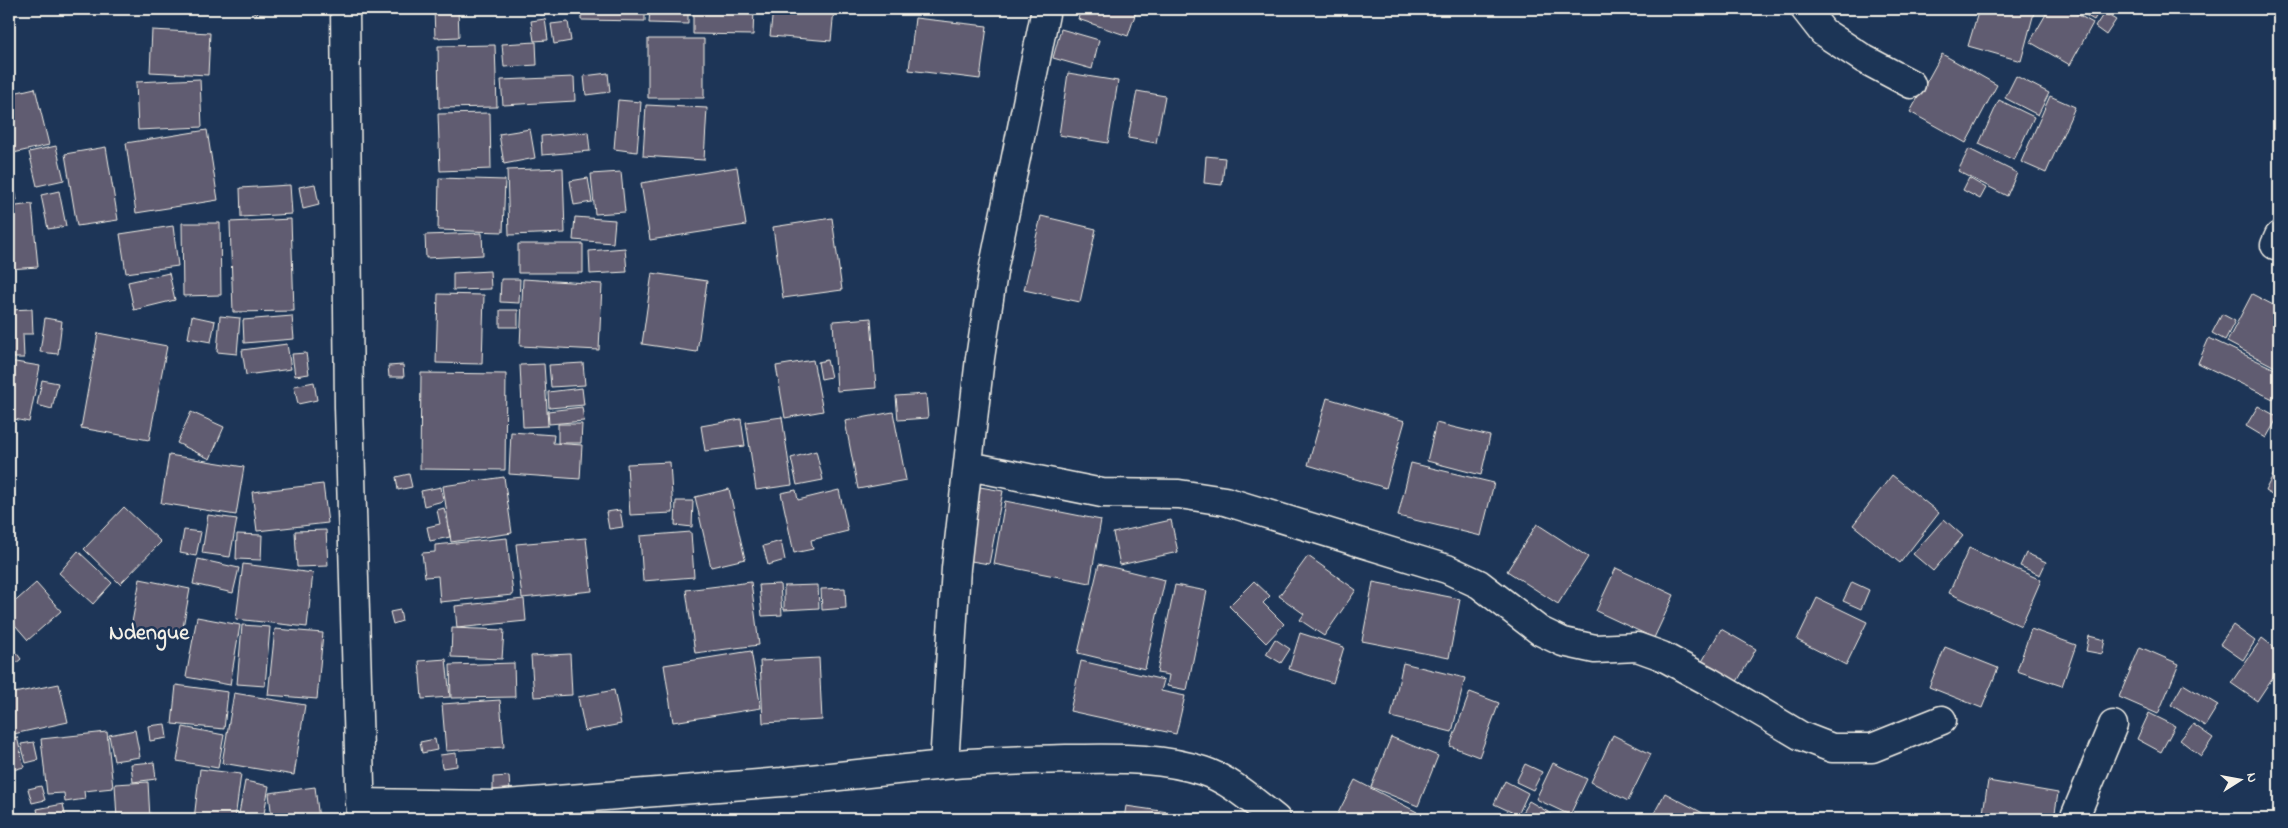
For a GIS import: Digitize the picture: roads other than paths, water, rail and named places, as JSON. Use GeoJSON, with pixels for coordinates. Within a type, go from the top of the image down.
{"type":"FeatureCollection","features":[{"type":"Feature","properties":{"kind":"street"},"geometry":{"type":"LineString","coordinates":[[345,9],[349,407],[360,811],[493,804],[782,782],[1001,760],[1121,758],[1159,761],[1204,771],[1234,787],[1276,819]]}},
{"type":"Feature","properties":{"kind":"street"},"geometry":{"type":"LineString","coordinates":[[944,765],[956,568],[980,358],[994,266],[1046,9]]}},
{"type":"Feature","properties":{"kind":"street"},"geometry":{"type":"LineString","coordinates":[[1805,9],[1823,32],[1864,59],[1911,84]]}},
{"type":"Feature","properties":{"kind":"street"},"geometry":{"type":"LineString","coordinates":[[969,466],[1102,493],[1179,494],[1225,501],[1447,569],[1479,584],[1540,631],[1563,642],[1595,649],[1638,647],[1662,656],[1801,736],[1832,748],[1872,748],[1942,720]]}},
{"type":"Feature","properties":{"kind":"street"},"geometry":{"type":"LineString","coordinates":[[2074,819],[2113,725]]}},
{"type":"Feature","properties":{"kind":"district","name":"Ndengue"},"geometry":{"type":"Point","coordinates":[149,634]}}]}
